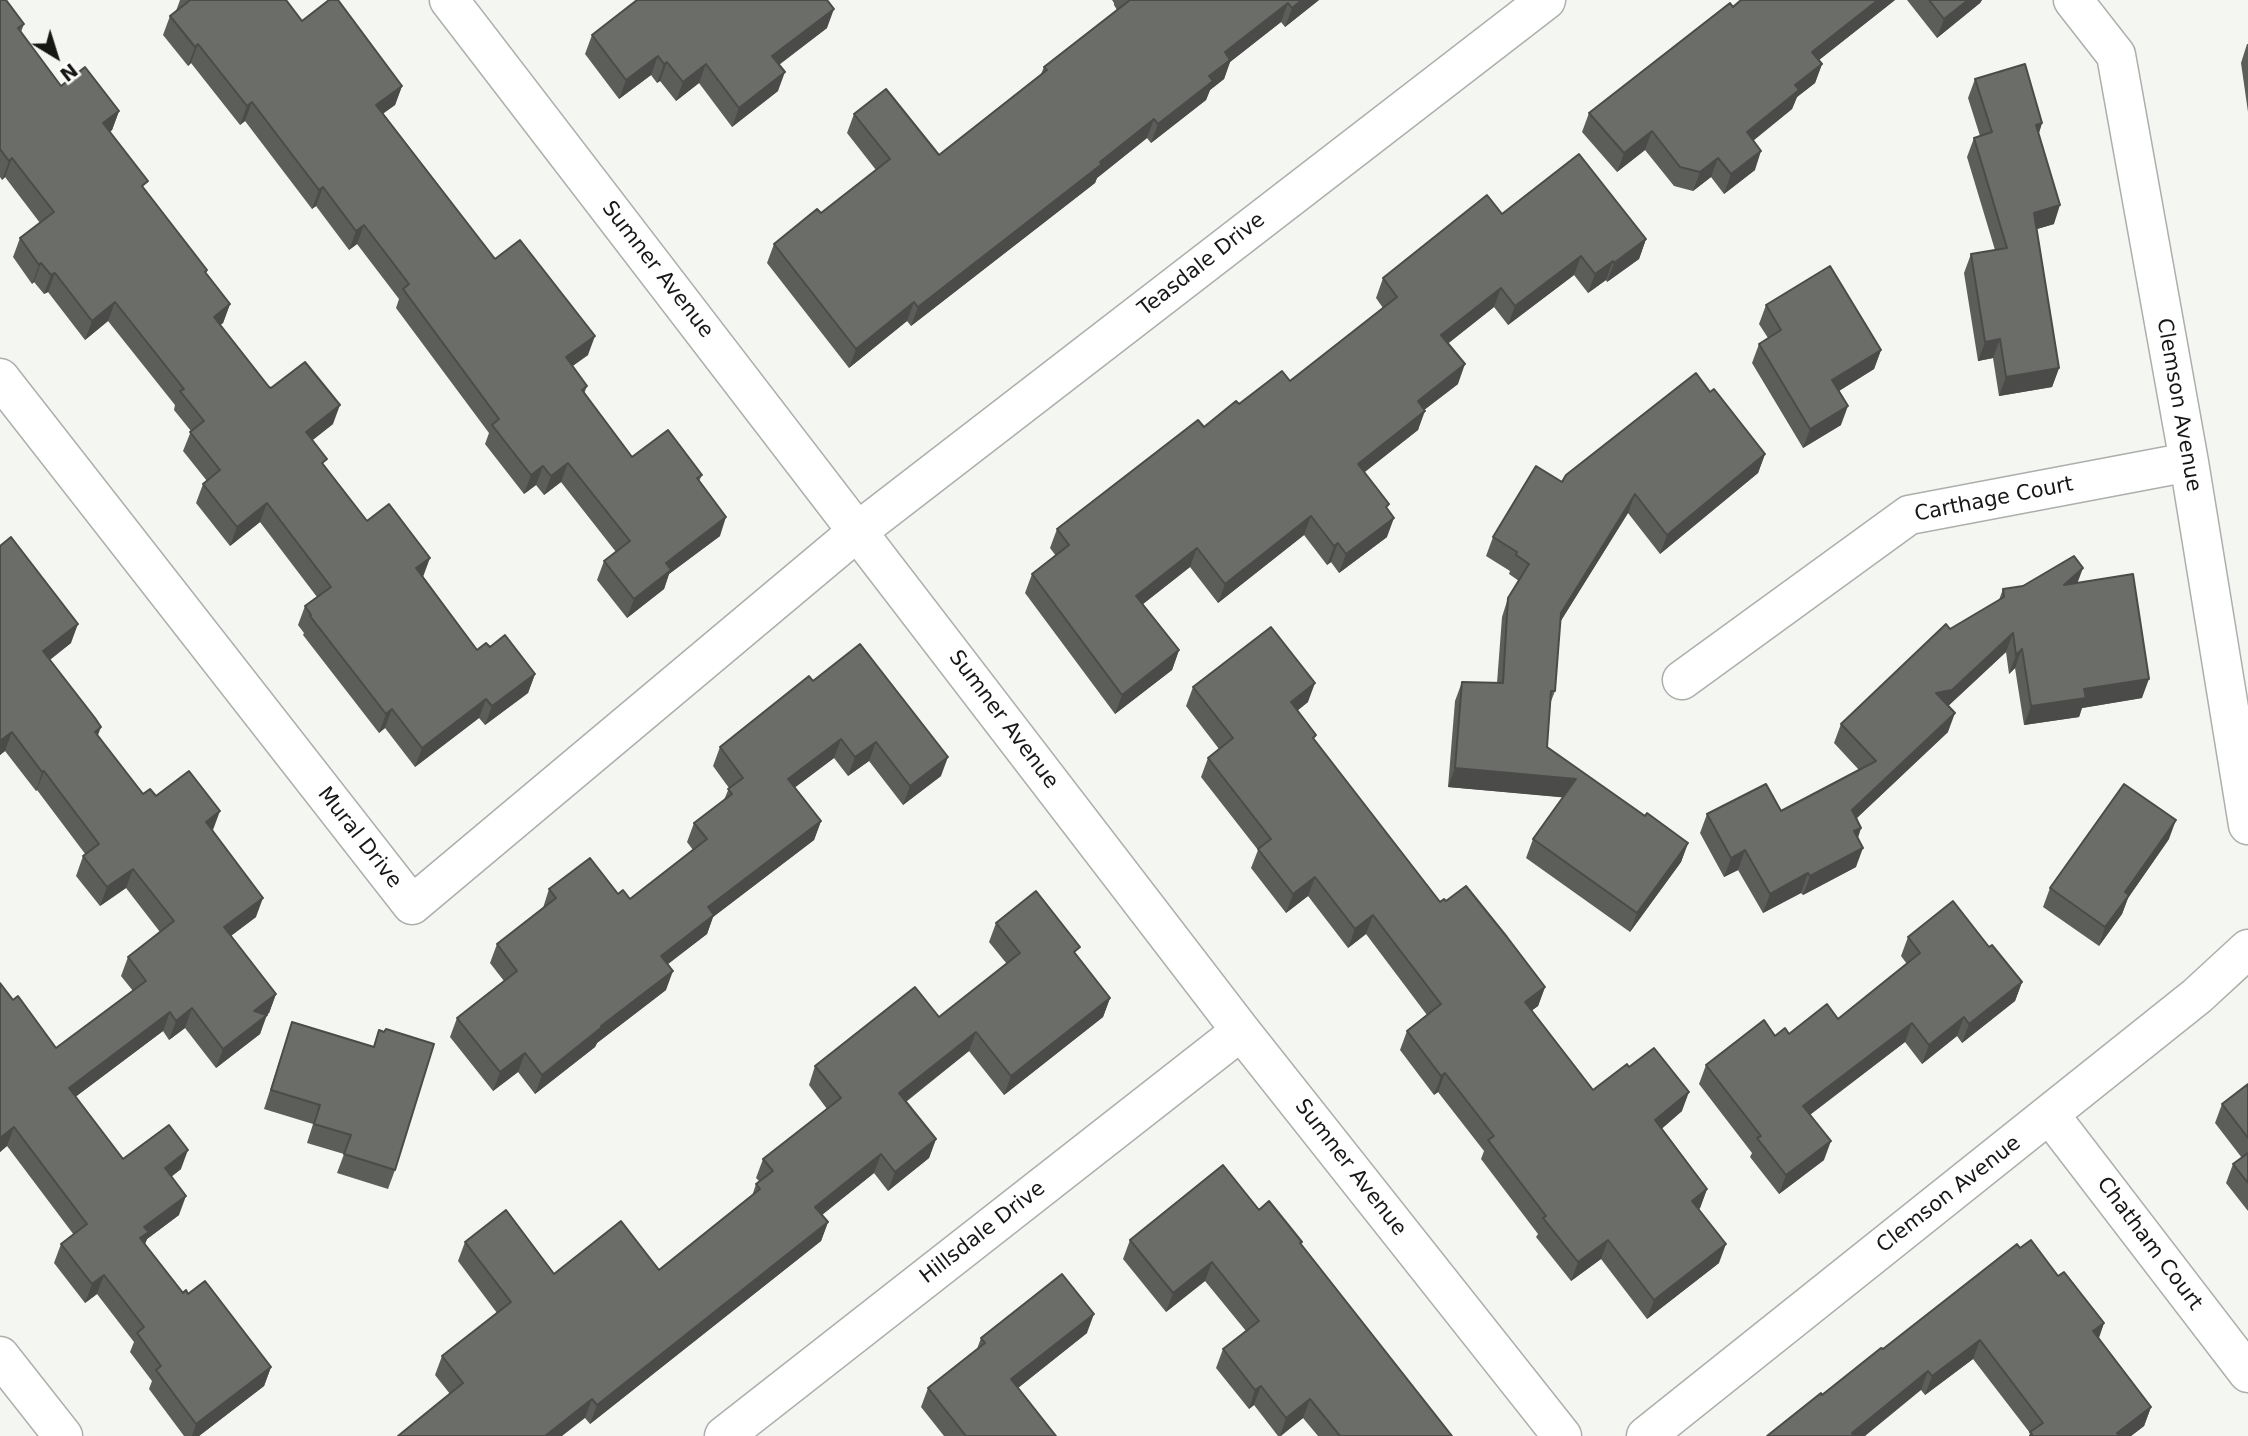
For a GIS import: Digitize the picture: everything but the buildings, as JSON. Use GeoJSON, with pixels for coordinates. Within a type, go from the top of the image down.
{"type":"FeatureCollection","features":[{"type":"Feature","properties":{"kind":"street","name":"Teasdale Drive"},"geometry":{"type":"LineString","coordinates":[[858,531],[1546,0]]}},
{"type":"Feature","properties":{"kind":"street","name":"Clemson Avenue"},"geometry":{"type":"LineString","coordinates":[[2073,0],[2116,55],[2189,462],[2248,825]]}},
{"type":"Feature","properties":{"kind":"street","name":"Sumner Avenue"},"geometry":{"type":"LineString","coordinates":[[467,6],[858,531],[1241,1031],[1562,1436]]}},
{"type":"Feature","properties":{"kind":"street","name":"Mural Drive"},"geometry":{"type":"LineString","coordinates":[[0,378],[412,905],[858,531]]}},
{"type":"Feature","properties":{"kind":"street","name":"Carthage Court"},"geometry":{"type":"LineString","coordinates":[[1682,680],[1909,514],[2189,462]]}},
{"type":"Feature","properties":{"kind":"street","name":"Clemson Avenue"},"geometry":{"type":"LineString","coordinates":[[1646,1436],[2050,1115],[2197,996],[2248,949]]}},
{"type":"Feature","properties":{"kind":"street","name":"Hillsdale Drive"},"geometry":{"type":"LineString","coordinates":[[740,1431],[1241,1031]]}},
{"type":"Feature","properties":{"kind":"street","name":"Chatham Court"},"geometry":{"type":"LineString","coordinates":[[2050,1115],[2248,1373]]}},
{"type":"Feature","properties":{"kind":"street"},"geometry":{"type":"LineString","coordinates":[[0,1356],[63,1436]]}}]}
